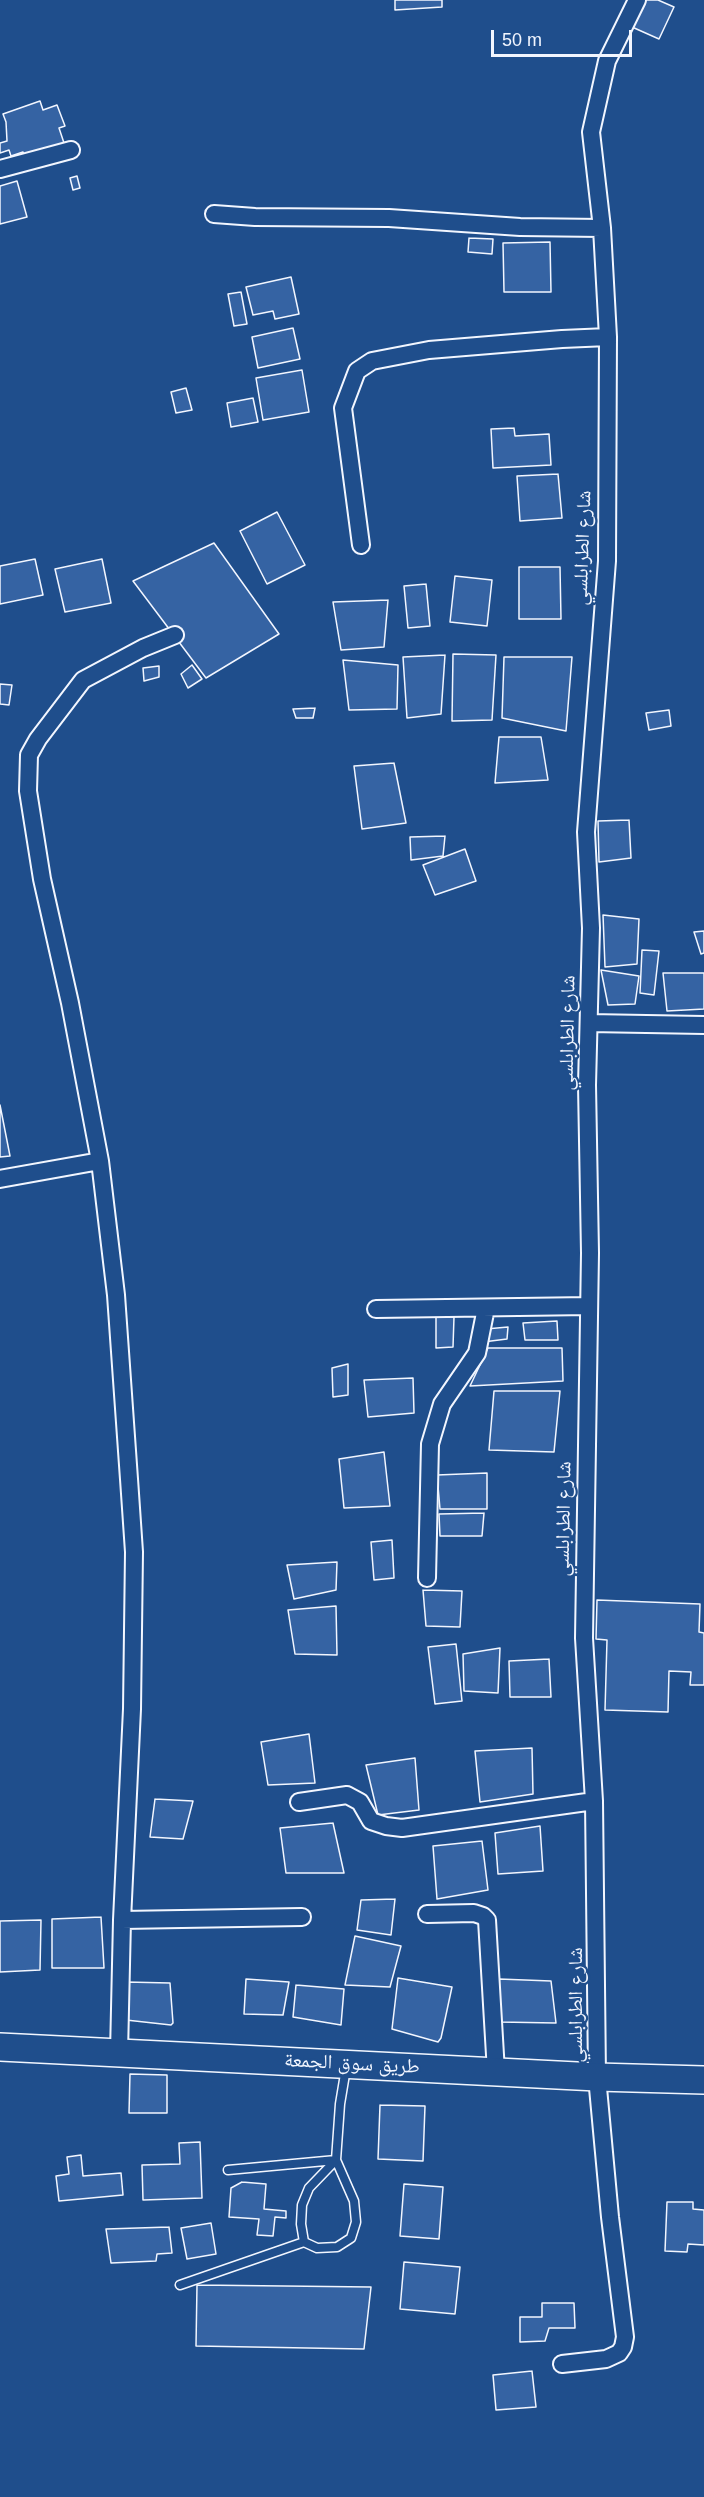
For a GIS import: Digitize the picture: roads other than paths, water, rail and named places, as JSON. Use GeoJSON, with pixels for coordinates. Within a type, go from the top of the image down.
{"type":"FeatureCollection","features":[{"type":"Feature","properties":{"kind":"main road","name":"طريق سوق الجمعة"},"geometry":{"type":"LineString","coordinates":[[0,2047],[597,2077],[704,2080]]}},
{"type":"Feature","properties":{"kind":"street","name":"شارع الطرابلسي"},"geometry":{"type":"LineString","coordinates":[[562,2364],[606,2359],[619,2353],[625,2337],[609,2217],[597,2077],[594,1802],[584,1638],[591,928],[586,832],[607,561],[608,337],[602,228],[591,132],[608,61],[637,0]]}},
{"type":"Feature","properties":{"kind":"street"},"geometry":{"type":"LineString","coordinates":[[0,169],[71,150]]}},
{"type":"Feature","properties":{"kind":"street"},"geometry":{"type":"LineString","coordinates":[[214,214],[255,218],[389,218],[520,227],[602,228]]}},
{"type":"Feature","properties":{"kind":"street"},"geometry":{"type":"LineString","coordinates":[[361,545],[343,408],[357,371],[372,361],[429,350],[608,337]]}},
{"type":"Feature","properties":{"kind":"street"},"geometry":{"type":"LineString","coordinates":[[119,2053],[122,1920],[132,1709],[134,1552],[116,1295],[100,1161],[70,1003],[42,879],[28,791],[29,755],[38,739],[82,680],[142,648],[175,635]]}},
{"type":"Feature","properties":{"kind":"street"},"geometry":{"type":"LineString","coordinates":[[589,1023],[704,1024]]}},
{"type":"Feature","properties":{"kind":"street"},"geometry":{"type":"LineString","coordinates":[[0,1179],[100,1161]]}},
{"type":"Feature","properties":{"kind":"street"},"geometry":{"type":"LineString","coordinates":[[376,1310],[589,1306]]}},
{"type":"Feature","properties":{"kind":"street"},"geometry":{"type":"LineString","coordinates":[[427,1578],[430,1444],[442,1404],[477,1353],[486,1308]]}},
{"type":"Feature","properties":{"kind":"street"},"geometry":{"type":"LineString","coordinates":[[299,1802],[347,1795],[360,1802],[370,1821],[402,1828],[594,1802]]}},
{"type":"Feature","properties":{"kind":"street"},"geometry":{"type":"LineString","coordinates":[[427,1914],[474,1913],[487,1920],[496,2072]]}},
{"type":"Feature","properties":{"kind":"street"},"geometry":{"type":"LineString","coordinates":[[122,1920],[302,1917]]}},
{"type":"Feature","properties":{"kind":"lane"},"geometry":{"type":"LineString","coordinates":[[180,2285],[304,2242],[317,2248],[337,2247],[351,2238],[356,2222],[354,2201],[336,2160],[340,2104],[346,2064]]}},
{"type":"Feature","properties":{"kind":"lane"},"geometry":{"type":"LineString","coordinates":[[228,2170],[336,2160]]}},
{"type":"Feature","properties":{"kind":"lane"},"geometry":{"type":"LineString","coordinates":[[304,2242],[301,2224],[302,2205],[309,2188],[336,2160]]}}]}
